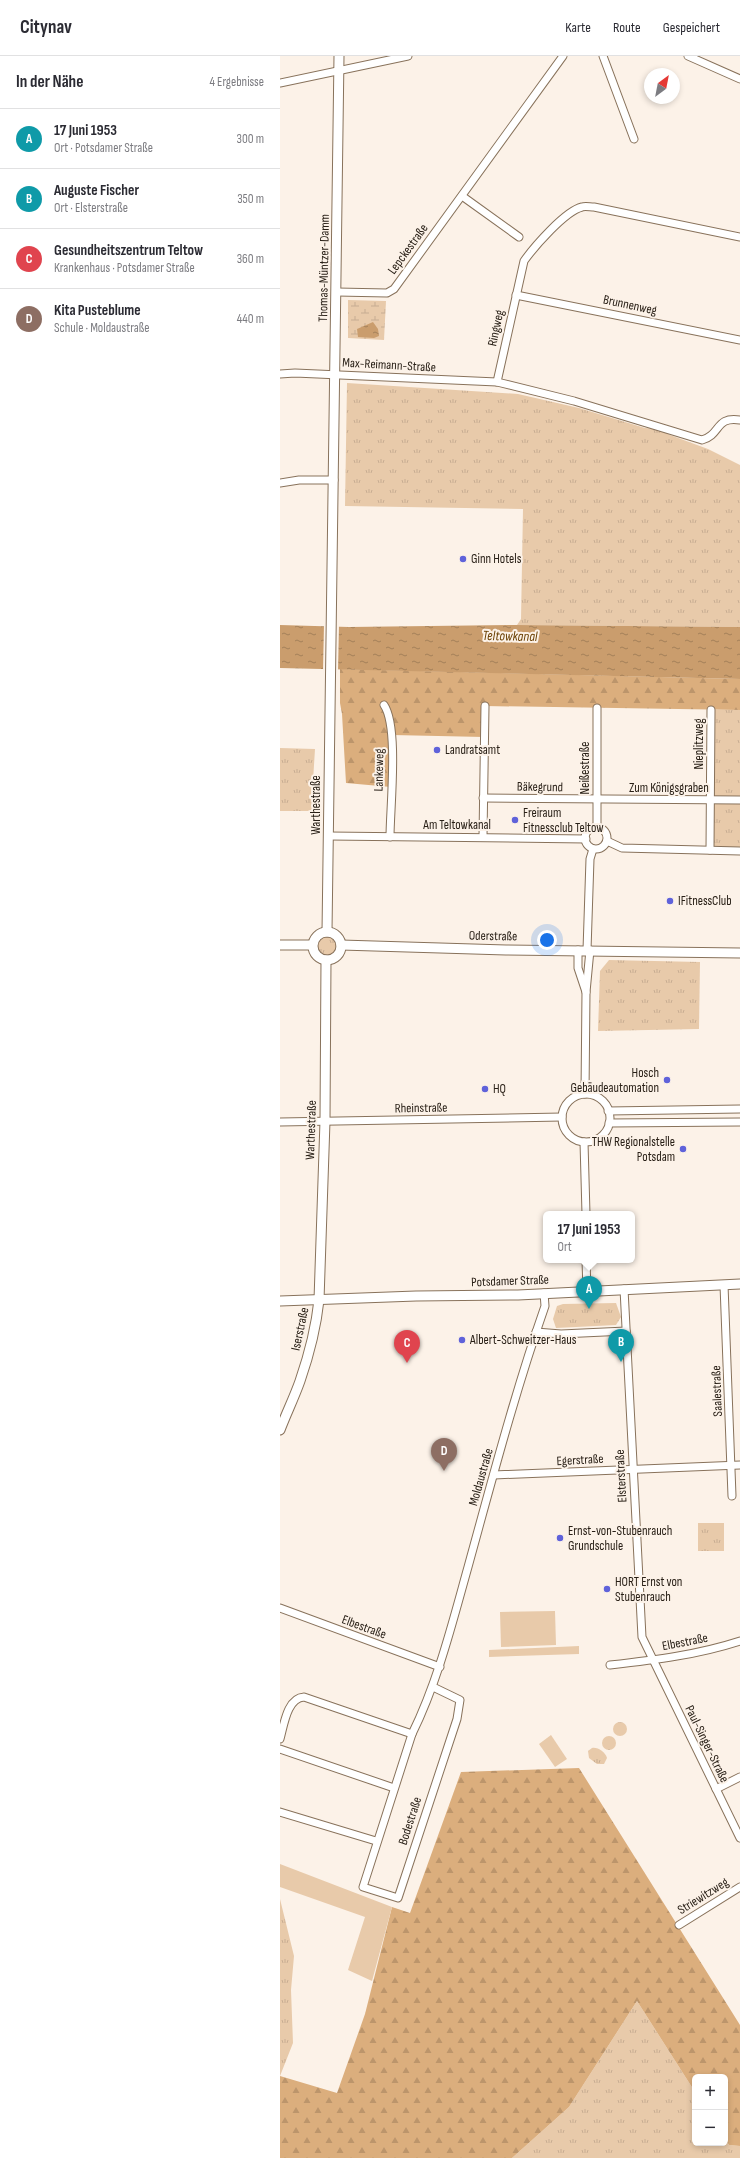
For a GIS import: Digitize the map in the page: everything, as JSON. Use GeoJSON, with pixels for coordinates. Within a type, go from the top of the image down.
{"type":"FeatureCollection","features":[{"type":"Feature","properties":{"kind":"street","name":"Thomas-Müntzer-Damm"},"geometry":{"type":"LineString","coordinates":[[334,480],[334,375],[339,56]]}},
{"type":"Feature","properties":{"kind":"street"},"geometry":{"type":"LineString","coordinates":[[280,83],[408,56]]}},
{"type":"Feature","properties":{"kind":"street","name":"Lepckestraße"},"geometry":{"type":"LineString","coordinates":[[336,292],[387,292],[394,289],[563,56]]}},
{"type":"Feature","properties":{"kind":"street"},"geometry":{"type":"LineString","coordinates":[[603,56],[634,139]]}},
{"type":"Feature","properties":{"kind":"street"},"geometry":{"type":"LineString","coordinates":[[688,56],[740,79]]}},
{"type":"Feature","properties":{"kind":"street"},"geometry":{"type":"LineString","coordinates":[[462,196],[519,237]]}},
{"type":"Feature","properties":{"kind":"street","name":"Ringweg"},"geometry":{"type":"LineString","coordinates":[[497,382],[524,261],[536,244],[570,213],[581,207],[594,207],[740,237]]}},
{"type":"Feature","properties":{"kind":"street","name":"Brunnenweg"},"geometry":{"type":"LineString","coordinates":[[516,294],[740,340]]}},
{"type":"Feature","properties":{"kind":"street","name":"Max-Reimann-Straße"},"geometry":{"type":"LineString","coordinates":[[280,374],[497,382]]}},
{"type":"Feature","properties":{"kind":"street"},"geometry":{"type":"LineString","coordinates":[[497,382],[574,401],[702,440],[709,438],[721,423],[726,420],[740,420]]}},
{"type":"Feature","properties":{"kind":"street"},"geometry":{"type":"LineString","coordinates":[[280,483],[299,480],[334,480]]}},
{"type":"Feature","properties":{"kind":"street","name":"Warthestraße"},"geometry":{"type":"LineString","coordinates":[[327,932],[334,480]]}},
{"type":"Feature","properties":{"kind":"street","name":"Lankeweg"},"geometry":{"type":"LineString","coordinates":[[384,705],[390,716],[392,735],[390,837]]}},
{"type":"Feature","properties":{"kind":"street"},"geometry":{"type":"LineString","coordinates":[[483,837],[485,706]]}},
{"type":"Feature","properties":{"kind":"street","name":"Neißestraße"},"geometry":{"type":"LineString","coordinates":[[597,708],[597,827]]}},
{"type":"Feature","properties":{"kind":"street","name":"Nieplitzweg"},"geometry":{"type":"LineString","coordinates":[[710,850],[712,710]]}},
{"type":"Feature","properties":{"kind":"street","name":"Bäkegrund"},"geometry":{"type":"LineString","coordinates":[[483,798],[597,800]]}},
{"type":"Feature","properties":{"kind":"street","name":"Zum Königsgraben"},"geometry":{"type":"LineString","coordinates":[[597,800],[740,800]]}},
{"type":"Feature","properties":{"kind":"street"},"geometry":{"type":"LineString","coordinates":[[597,827],[605,832],[607,841],[604,847],[593,849],[588,845],[586,839],[587,832],[597,827]]}},
{"type":"Feature","properties":{"kind":"street","name":"Am Teltowkanal"},"geometry":{"type":"LineString","coordinates":[[329,836],[586,839]]}},
{"type":"Feature","properties":{"kind":"street"},"geometry":{"type":"LineString","coordinates":[[607,841],[622,848],[740,850]]}},
{"type":"Feature","properties":{"kind":"street"},"geometry":{"type":"LineString","coordinates":[[585,1094],[585,950],[590,859],[593,849]]}},
{"type":"Feature","properties":{"kind":"street"},"geometry":{"type":"LineString","coordinates":[[327,932],[335,935],[341,945],[338,954],[326,960],[315,954],[312,945],[316,937],[327,932]]}},
{"type":"Feature","properties":{"kind":"street"},"geometry":{"type":"LineString","coordinates":[[280,945],[312,945]]}},
{"type":"Feature","properties":{"kind":"street","name":"Oderstraße"},"geometry":{"type":"LineString","coordinates":[[341,945],[740,952]]}},
{"type":"Feature","properties":{"kind":"street"},"geometry":{"type":"LineString","coordinates":[[585,950],[578,968],[586,992]]}},
{"type":"Feature","properties":{"kind":"street","name":"Warthestraße"},"geometry":{"type":"LineString","coordinates":[[319,1300],[325,1121],[326,960]]}},
{"type":"Feature","properties":{"kind":"street"},"geometry":{"type":"LineString","coordinates":[[585,1094],[597,1097],[608,1111],[609,1123],[606,1130],[597,1139],[584,1142],[574,1139],[566,1132],[562,1117],[569,1101],[579,1095],[585,1094]]}},
{"type":"Feature","properties":{"kind":"street"},"geometry":{"type":"LineString","coordinates":[[608,1111],[740,1109]]}},
{"type":"Feature","properties":{"kind":"street"},"geometry":{"type":"LineString","coordinates":[[708,1110],[709,1122]]}},
{"type":"Feature","properties":{"kind":"street","name":"Rheinstraße"},"geometry":{"type":"LineString","coordinates":[[280,1122],[562,1117]]}},
{"type":"Feature","properties":{"kind":"street"},"geometry":{"type":"LineString","coordinates":[[609,1123],[740,1122]]}},
{"type":"Feature","properties":{"kind":"street"},"geometry":{"type":"LineString","coordinates":[[584,1142],[586,1211]]}},
{"type":"Feature","properties":{"kind":"street"},"geometry":{"type":"LineString","coordinates":[[586,1263],[587,1292]]}},
{"type":"Feature","properties":{"kind":"street","name":"Potsdamer Straße"},"geometry":{"type":"LineString","coordinates":[[280,1302],[587,1292],[740,1284]]}},
{"type":"Feature","properties":{"kind":"street","name":"Saalestraße"},"geometry":{"type":"LineString","coordinates":[[724,1285],[732,1496]]}},
{"type":"Feature","properties":{"kind":"street","name":"Elsterstraße"},"geometry":{"type":"LineString","coordinates":[[624,1289],[632,1470],[642,1637],[652,1660]]}},
{"type":"Feature","properties":{"kind":"street","name":"Moldaustraße"},"geometry":{"type":"LineString","coordinates":[[440,1667],[494,1475],[545,1306],[544,1293]]}},
{"type":"Feature","properties":{"kind":"street","name":"Iserstraße"},"geometry":{"type":"LineString","coordinates":[[280,1430],[287,1416],[307,1359],[316,1326],[319,1300]]}},
{"type":"Feature","properties":{"kind":"street"},"geometry":{"type":"LineString","coordinates":[[536,1332],[561,1334],[626,1331]]}},
{"type":"Feature","properties":{"kind":"street","name":"Egerstraße"},"geometry":{"type":"LineString","coordinates":[[494,1475],[740,1465]]}},
{"type":"Feature","properties":{"kind":"street","name":"Elbestraße"},"geometry":{"type":"LineString","coordinates":[[280,1608],[440,1667]]}},
{"type":"Feature","properties":{"kind":"street","name":"Elbestraße"},"geometry":{"type":"LineString","coordinates":[[610,1665],[652,1660],[705,1650],[740,1641]]}},
{"type":"Feature","properties":{"kind":"street","name":"Paul-Singer-Straße"},"geometry":{"type":"LineString","coordinates":[[652,1660],[740,1838]]}},
{"type":"Feature","properties":{"kind":"street","name":"Bodestraße"},"geometry":{"type":"LineString","coordinates":[[433,1687],[460,1700],[457,1719],[398,1898],[363,1887],[376,1841],[412,1734],[433,1687],[440,1667]]}},
{"type":"Feature","properties":{"kind":"street"},"geometry":{"type":"LineString","coordinates":[[280,1739],[292,1702],[297,1697],[304,1697],[412,1734]]}},
{"type":"Feature","properties":{"kind":"street","name":"Bodestraße"},"geometry":{"type":"LineString","coordinates":[[280,1749],[394,1788]]}},
{"type":"Feature","properties":{"kind":"street"},"geometry":{"type":"LineString","coordinates":[[716,1789],[740,1777]]}},
{"type":"Feature","properties":{"kind":"street","name":"Bodestraße"},"geometry":{"type":"LineString","coordinates":[[280,1812],[376,1841]]}},
{"type":"Feature","properties":{"kind":"street","name":"Striewitzweg"},"geometry":{"type":"LineString","coordinates":[[679,1925],[740,1887]]}},
{"type":"Feature","properties":{"kind":"green space"},"geometry":{"type":"Polygon","coordinates":[[[348,300],[386,301],[384,340],[348,338],[348,300]]]}},
{"type":"Feature","properties":{"kind":"green space"},"geometry":{"type":"Polygon","coordinates":[[[347,383],[518,394],[579,408],[645,428],[659,429],[670,435],[708,449],[740,465],[740,627],[517,625],[521,619],[523,509],[345,506],[347,383]]]}},
{"type":"Feature","properties":{"kind":"green space"},"geometry":{"type":"Polygon","coordinates":[[[340,669],[740,679],[740,710],[485,706],[484,737],[392,735],[391,787],[346,783],[340,703],[340,669]]]}},
{"type":"Feature","properties":{"kind":"green space"},"geometry":{"type":"Polygon","coordinates":[[[711,710],[740,710],[740,851],[710,850],[711,710]]]}},
{"type":"Feature","properties":{"kind":"green space"},"geometry":{"type":"Polygon","coordinates":[[[280,748],[315,749],[313,781],[315,811],[280,811],[280,748]]]}},
{"type":"Feature","properties":{"kind":"green space"},"geometry":{"type":"Polygon","coordinates":[[[327,936],[334,939],[337,946],[334,953],[327,956],[320,953],[317,946],[320,939],[327,936]]]}},
{"type":"Feature","properties":{"kind":"green space"},"geometry":{"type":"Polygon","coordinates":[[[609,960],[700,962],[699,1029],[598,1031],[600,971],[609,960]]]}},
{"type":"Feature","properties":{"kind":"green space"},"geometry":{"type":"Polygon","coordinates":[[[616,1303],[621,1317],[616,1325],[556,1328],[553,1319],[557,1306],[563,1304],[616,1303]]]}},
{"type":"Feature","properties":{"kind":"green space"},"geometry":{"type":"Polygon","coordinates":[[[698,1523],[724,1523],[724,1551],[698,1551],[698,1523]]]}},
{"type":"Feature","properties":{"kind":"green space"},"geometry":{"type":"Polygon","coordinates":[[[555,1611],[556,1645],[501,1647],[500,1612],[555,1611]]]}},
{"type":"Feature","properties":{"kind":"green space"},"geometry":{"type":"Polygon","coordinates":[[[579,1646],[579,1654],[489,1657],[489,1650],[579,1646]]]}},
{"type":"Feature","properties":{"kind":"green space"},"geometry":{"type":"Polygon","coordinates":[[[617,1722],[623,1722],[627,1726],[627,1732],[623,1736],[617,1736],[613,1732],[613,1726],[617,1722]]]}},
{"type":"Feature","properties":{"kind":"green space"},"geometry":{"type":"Polygon","coordinates":[[[551,1735],[567,1759],[555,1767],[539,1744],[551,1735]]]}},
{"type":"Feature","properties":{"kind":"green space"},"geometry":{"type":"Polygon","coordinates":[[[606,1736],[612,1736],[616,1740],[616,1746],[612,1750],[606,1750],[602,1746],[602,1740],[606,1736]]]}},
{"type":"Feature","properties":{"kind":"green space"},"geometry":{"type":"Polygon","coordinates":[[[592,1748],[599,1749],[605,1754],[607,1758],[604,1764],[597,1764],[589,1758],[588,1751],[592,1748]]]}},
{"type":"Feature","properties":{"kind":"green space"},"geometry":{"type":"Polygon","coordinates":[[[579,1768],[740,2025],[740,2146],[729,2145],[728,2144],[728,2074],[692,2074],[692,2087],[637,2001],[569,2107],[512,2158],[280,2158],[280,2076],[337,2093],[365,2014],[392,1907],[410,1913],[461,1772],[579,1768]]]}},
{"type":"Feature","properties":{"kind":"green space"},"geometry":{"type":"Polygon","coordinates":[[[280,1864],[392,1907],[372,1981],[348,1970],[365,1917],[280,1887],[280,1864]]]}},
{"type":"Feature","properties":{"kind":"green space"},"geometry":{"type":"Polygon","coordinates":[[[280,1899],[294,1956],[291,1990],[293,2043],[280,2076],[280,1899]]]}},
{"type":"Feature","properties":{"kind":"green space"},"geometry":{"type":"Polygon","coordinates":[[[637,2001],[692,2087],[692,2146],[728,2146],[728,2144],[729,2145],[740,2146],[740,2158],[512,2158],[569,2107],[637,2001]]]}},
{"type":"Feature","properties":{"kind":"water"},"geometry":{"type":"Polygon","coordinates":[[[373,322],[378,329],[379,336],[374,338],[358,337],[357,329],[373,322]]]}},
{"type":"Feature","properties":{"kind":"water","name":"Teltowkanal"},"geometry":{"type":"Polygon","coordinates":[[[280,625],[349,627],[517,625],[740,627],[740,679],[280,668],[280,625]]]}},
{"type":"Feature","properties":{"kind":"pier"},"geometry":{"type":"Polygon","coordinates":[[[324,624],[339,625],[338,671],[323,671],[324,624]]]}},
{"type":"Feature","properties":{"kind":"place","name":"Ginn Hotels"},"geometry":{"type":"Point","coordinates":[463,559]}},
{"type":"Feature","properties":{"kind":"place","name":"Landratsamt"},"geometry":{"type":"Point","coordinates":[437,750]}},
{"type":"Feature","properties":{"kind":"place","name":"Freiraum Fitnessclub Teltow"},"geometry":{"type":"Point","coordinates":[515,820]}},
{"type":"Feature","properties":{"kind":"place","name":"IFitnessClub"},"geometry":{"type":"Point","coordinates":[670,901]}},
{"type":"Feature","properties":{"kind":"place","name":"Hosch Gebäudeautomation"},"geometry":{"type":"Point","coordinates":[667,1080]}},
{"type":"Feature","properties":{"kind":"place","name":"HQ"},"geometry":{"type":"Point","coordinates":[485,1089]}},
{"type":"Feature","properties":{"kind":"place","name":"THW Regionalstelle Potsdam"},"geometry":{"type":"Point","coordinates":[683,1149]}},
{"type":"Feature","properties":{"kind":"place","name":"17 Juni 1953"},"geometry":{"type":"Point","coordinates":[589,1309]}},
{"type":"Feature","properties":{"kind":"place","name":"Albert-Schweitzer-Haus"},"geometry":{"type":"Point","coordinates":[462,1340]}},
{"type":"Feature","properties":{"kind":"place","name":"Auguste Fischer"},"geometry":{"type":"Point","coordinates":[621,1362]}},
{"type":"Feature","properties":{"kind":"place","name":"Gesundheitszentrum Teltow"},"geometry":{"type":"Point","coordinates":[407,1363]}},
{"type":"Feature","properties":{"kind":"place","name":"Kita Pusteblume"},"geometry":{"type":"Point","coordinates":[444,1471]}},
{"type":"Feature","properties":{"kind":"place","name":"Ernst-von-Stubenrauch Grundschule"},"geometry":{"type":"Point","coordinates":[560,1538]}},
{"type":"Feature","properties":{"kind":"place","name":"HORT Ernst von Stubenrauch"},"geometry":{"type":"Point","coordinates":[607,1589]}}]}
